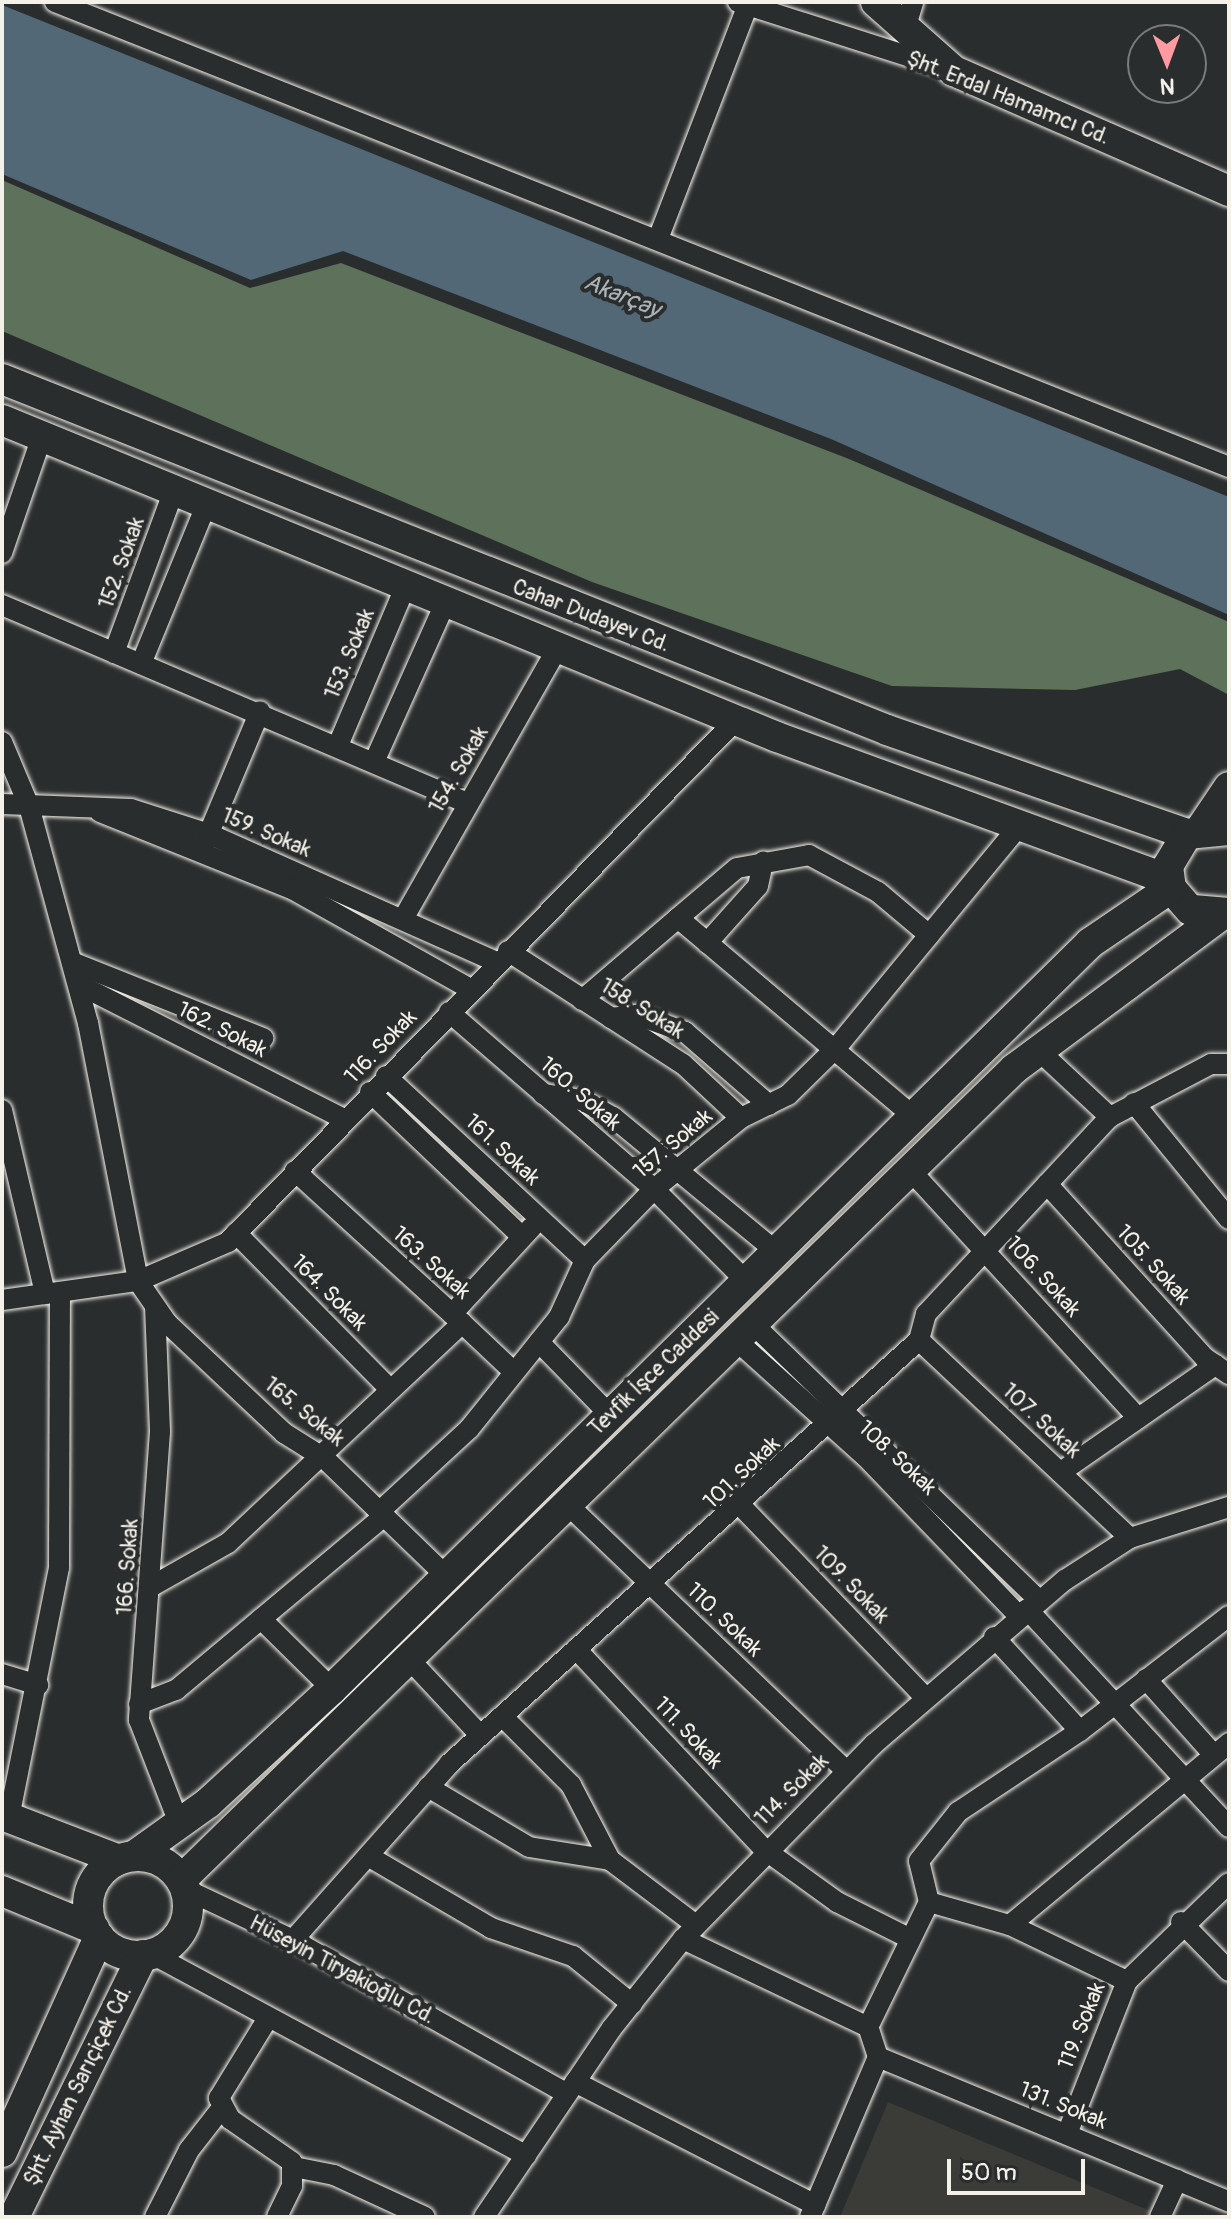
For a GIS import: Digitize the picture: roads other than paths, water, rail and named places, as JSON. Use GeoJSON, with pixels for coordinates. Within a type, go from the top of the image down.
{"type":"FeatureCollection","features":[{"type":"Feature","properties":{"kind":"main road"},"geometry":{"type":"LineString","coordinates":[[876,2],[909,15],[954,71]]}},
{"type":"Feature","properties":{"kind":"main road","name":"Şht. Erdal Hamamcı Cd."},"geometry":{"type":"LineString","coordinates":[[954,71],[1229,191]]}},
{"type":"Feature","properties":{"kind":"main road","name":"Cahar Dudayev Cd."},"geometry":{"type":"LineString","coordinates":[[2,379],[490,578],[887,730],[1206,830]]}},
{"type":"Feature","properties":{"kind":"main road","name":"Cahar Dudayev Cd."},"geometry":{"type":"LineString","coordinates":[[2,420],[736,720],[1016,830],[1169,884]]}},
{"type":"Feature","properties":{"kind":"main road"},"geometry":{"type":"LineString","coordinates":[[1224,914],[1190,910],[1169,884],[1171,854],[1206,830],[1229,787]]}},
{"type":"Feature","properties":{"kind":"main road","name":"Tevfik İşce Caddesi"},"geometry":{"type":"LineString","coordinates":[[126,1858],[179,1823],[332,1689],[1090,943],[1169,884]]}},
{"type":"Feature","properties":{"kind":"main road","name":"Tevfik İşce Caddesi"},"geometry":{"type":"LineString","coordinates":[[183,1884],[408,1658],[1037,1049],[1224,914]]}},
{"type":"Feature","properties":{"kind":"main road"},"geometry":{"type":"LineString","coordinates":[[665,1362],[689,1387]]}},
{"type":"Feature","properties":{"kind":"main road","name":"Hüseyin Tiryakioğlu Cd."},"geometry":{"type":"LineString","coordinates":[[6,1817],[126,1858],[161,1861],[183,1884]]}},
{"type":"Feature","properties":{"kind":"main road"},"geometry":{"type":"LineString","coordinates":[[96,1933],[94,1882],[126,1858]]}},
{"type":"Feature","properties":{"kind":"main road"},"geometry":{"type":"LineString","coordinates":[[2,1891],[96,1933],[119,1952],[147,1955],[182,1928],[183,1884]]}},
{"type":"Feature","properties":{"kind":"main road","name":"Şht. Ayhan Sarıçiçek Cd."},"geometry":{"type":"LineString","coordinates":[[2,2152],[96,1933]]}},
{"type":"Feature","properties":{"kind":"main road","name":"Şht. Ayhan Sarıçiçek Cd."},"geometry":{"type":"LineString","coordinates":[[14,2217],[147,1955]]}},
{"type":"Feature","properties":{"kind":"street"},"geometry":{"type":"LineString","coordinates":[[55,2],[1229,467]]}},
{"type":"Feature","properties":{"kind":"street"},"geometry":{"type":"LineString","coordinates":[[658,239],[745,3]]}},
{"type":"Feature","properties":{"kind":"street","name":"Şht. Erdal Hamamcı Cd."},"geometry":{"type":"LineString","coordinates":[[745,3],[954,71]]}},
{"type":"Feature","properties":{"kind":"street"},"geometry":{"type":"LineString","coordinates":[[2,553],[42,436]]}},
{"type":"Feature","properties":{"kind":"street","name":"152. Sokak"},"geometry":{"type":"LineString","coordinates":[[114,653],[174,490]]}},
{"type":"Feature","properties":{"kind":"street"},"geometry":{"type":"LineString","coordinates":[[141,664],[207,503]]}},
{"type":"Feature","properties":{"kind":"street","name":"153. Sokak"},"geometry":{"type":"LineString","coordinates":[[339,743],[406,585]]}},
{"type":"Feature","properties":{"kind":"street"},"geometry":{"type":"LineString","coordinates":[[375,760],[446,601]]}},
{"type":"Feature","properties":{"kind":"street"},"geometry":{"type":"LineString","coordinates":[[2,605],[339,743],[467,803]]}},
{"type":"Feature","properties":{"kind":"street","name":"154. Sokak"},"geometry":{"type":"LineString","coordinates":[[403,919],[558,647]]}},
{"type":"Feature","properties":{"kind":"street"},"geometry":{"type":"LineString","coordinates":[[260,711],[204,843],[470,989]]}},
{"type":"Feature","properties":{"kind":"street","name":"116. Sokak"},"geometry":{"type":"LineString","coordinates":[[2,1300],[138,1281],[236,1233],[470,989],[736,720]]}},
{"type":"Feature","properties":{"kind":"street"},"geometry":{"type":"LineString","coordinates":[[2,742],[29,806],[78,984],[138,1281]]}},
{"type":"Feature","properties":{"kind":"street","name":"159. Sokak"},"geometry":{"type":"LineString","coordinates":[[2,804],[131,809],[204,843],[502,957]]}},
{"type":"Feature","properties":{"kind":"street","name":"157. Sokak"},"geometry":{"type":"LineString","coordinates":[[139,1704],[176,1690],[382,1514],[469,1429],[539,1342],[585,1260],[654,1189],[741,1118],[769,1105],[837,1047],[1016,830]]}},
{"type":"Feature","properties":{"kind":"street"},"geometry":{"type":"LineString","coordinates":[[582,1000],[737,868],[763,862],[809,855],[878,892],[929,935]]}},
{"type":"Feature","properties":{"kind":"street"},"geometry":{"type":"LineString","coordinates":[[707,943],[758,886],[763,862]]}},
{"type":"Feature","properties":{"kind":"street"},"geometry":{"type":"LineString","coordinates":[[678,918],[837,1047],[914,1117]]}},
{"type":"Feature","properties":{"kind":"street","name":"158. Sokak"},"geometry":{"type":"LineString","coordinates":[[502,957],[582,1000],[683,1064],[741,1118]]}},
{"type":"Feature","properties":{"kind":"street"},"geometry":{"type":"LineString","coordinates":[[72,962],[263,1038]]}},
{"type":"Feature","properties":{"kind":"street","name":"162. Sokak"},"geometry":{"type":"LineString","coordinates":[[78,984],[344,1119]]}},
{"type":"Feature","properties":{"kind":"street","name":"160. Sokak"},"geometry":{"type":"LineString","coordinates":[[449,1012],[654,1189],[747,1282]]}},
{"type":"Feature","properties":{"kind":"street"},"geometry":{"type":"LineString","coordinates":[[611,1018],[637,1015],[685,1032],[769,1105]]}},
{"type":"Feature","properties":{"kind":"street"},"geometry":{"type":"LineString","coordinates":[[1037,1049],[1110,1117]]}},
{"type":"Feature","properties":{"kind":"street","name":"101. Sokak"},"geometry":{"type":"LineString","coordinates":[[293,1940],[428,1787],[480,1735],[742,1507],[841,1409],[919,1340],[926,1314],[1110,1117],[1211,1064],[1229,1064]]}},
{"type":"Feature","properties":{"kind":"street","name":"161. Sokak"},"geometry":{"type":"LineString","coordinates":[[386,1076],[585,1260]]}},
{"type":"Feature","properties":{"kind":"street"},"geometry":{"type":"LineString","coordinates":[[370,1092],[522,1237]]}},
{"type":"Feature","properties":{"kind":"street"},"geometry":{"type":"LineString","coordinates":[[543,1094],[582,1100],[681,1169],[777,1252]]}},
{"type":"Feature","properties":{"kind":"street"},"geometry":{"type":"LineString","coordinates":[[1134,1103],[1229,1219]]}},
{"type":"Feature","properties":{"kind":"street"},"geometry":{"type":"LineString","coordinates":[[2,1110],[52,1293],[59,1568],[38,1685],[6,1817]]}},
{"type":"Feature","properties":{"kind":"street","name":"106. Sokak"},"geometry":{"type":"LineString","coordinates":[[910,1170],[1138,1418]]}},
{"type":"Feature","properties":{"kind":"street","name":"163. Sokak"},"geometry":{"type":"LineString","coordinates":[[152,1586],[228,1543],[457,1319],[295,1171]]}},
{"type":"Feature","properties":{"kind":"street","name":"105. Sokak"},"geometry":{"type":"LineString","coordinates":[[1047,1184],[1222,1369]]}},
{"type":"Feature","properties":{"kind":"street"},"geometry":{"type":"LineString","coordinates":[[514,1372],[457,1319],[540,1218]]}},
{"type":"Feature","properties":{"kind":"street","name":"164. Sokak"},"geometry":{"type":"LineString","coordinates":[[236,1233],[388,1387]]}},
{"type":"Feature","properties":{"kind":"street","name":"165. Sokak"},"geometry":{"type":"LineString","coordinates":[[138,1281],[155,1306],[284,1433],[318,1454],[446,1576]]}},
{"type":"Feature","properties":{"kind":"street","name":"166. Sokak"},"geometry":{"type":"LineString","coordinates":[[155,1306],[160,1432],[152,1586],[139,1704],[179,1823]]}},
{"type":"Feature","properties":{"kind":"street"},"geometry":{"type":"LineString","coordinates":[[746,1334],[841,1409],[1116,1701],[1229,1827]]}},
{"type":"Feature","properties":{"kind":"street","name":"108. Sokak"},"geometry":{"type":"LineString","coordinates":[[746,1334],[826,1426],[866,1457],[1029,1608]]}},
{"type":"Feature","properties":{"kind":"street","name":"107. Sokak"},"geometry":{"type":"LineString","coordinates":[[919,1340],[1130,1538]]}},
{"type":"Feature","properties":{"kind":"street"},"geometry":{"type":"LineString","coordinates":[[539,1342],[610,1415]]}},
{"type":"Feature","properties":{"kind":"street"},"geometry":{"type":"LineString","coordinates":[[1061,1472],[1138,1418],[1222,1369]]}},
{"type":"Feature","properties":{"kind":"street","name":"110. Sokak"},"geometry":{"type":"LineString","coordinates":[[567,1504],[846,1771]]}},
{"type":"Feature","properties":{"kind":"street","name":"109. Sokak"},"geometry":{"type":"LineString","coordinates":[[742,1507],[925,1697]]}},
{"type":"Feature","properties":{"kind":"street","name":"114. Sokak"},"geometry":{"type":"LineString","coordinates":[[484,2217],[571,2088],[689,1932],[765,1850],[846,1771],[925,1697],[1029,1608],[1130,1538],[1229,1507]]}},
{"type":"Feature","properties":{"kind":"street"},"geometry":{"type":"LineString","coordinates":[[929,1902],[920,1880],[926,1843],[958,1812],[1080,1731],[1229,1616]]}},
{"type":"Feature","properties":{"kind":"street"},"geometry":{"type":"LineString","coordinates":[[261,1619],[332,1689]]}},
{"type":"Feature","properties":{"kind":"street"},"geometry":{"type":"LineString","coordinates":[[994,1637],[1080,1731]]}},
{"type":"Feature","properties":{"kind":"street","name":"111. Sokak"},"geometry":{"type":"LineString","coordinates":[[576,1649],[765,1850],[837,1902],[909,1938]]}},
{"type":"Feature","properties":{"kind":"street"},"geometry":{"type":"LineString","coordinates":[[408,1658],[480,1735]]}},
{"type":"Feature","properties":{"kind":"street"},"geometry":{"type":"LineString","coordinates":[[2,1674],[38,1685]]}},
{"type":"Feature","properties":{"kind":"street"},"geometry":{"type":"LineString","coordinates":[[1010,1925],[1222,1749],[1146,1679]]}},
{"type":"Feature","properties":{"kind":"street"},"geometry":{"type":"LineString","coordinates":[[502,1716],[571,1785],[610,1860],[689,1932],[868,2027]]}},
{"type":"Feature","properties":{"kind":"street"},"geometry":{"type":"LineString","coordinates":[[428,1787],[529,1847],[610,1860]]}},
{"type":"Feature","properties":{"kind":"street"},"geometry":{"type":"LineString","coordinates":[[368,1856],[491,1928],[573,1956],[632,2004]]}},
{"type":"Feature","properties":{"kind":"street","name":"119. Sokak"},"geometry":{"type":"LineString","coordinates":[[1067,2134],[1127,1981],[1181,1922],[1229,1883]]}},
{"type":"Feature","properties":{"kind":"street","name":"Hüseyin Tiryakioğlu Cd."},"geometry":{"type":"LineString","coordinates":[[183,1884],[813,2211]]}},
{"type":"Feature","properties":{"kind":"street"},"geometry":{"type":"LineString","coordinates":[[929,1902],[1010,1925],[1127,1981]]}},
{"type":"Feature","properties":{"kind":"street"},"geometry":{"type":"LineString","coordinates":[[813,2211],[878,2057],[868,2027],[929,1902]]}},
{"type":"Feature","properties":{"kind":"street"},"geometry":{"type":"LineString","coordinates":[[1181,1922],[1229,1971]]}},
{"type":"Feature","properties":{"kind":"street"},"geometry":{"type":"LineString","coordinates":[[147,1955],[526,2155]]}},
{"type":"Feature","properties":{"kind":"street"},"geometry":{"type":"LineString","coordinates":[[268,2018],[219,2098],[221,2109],[294,2167],[314,2167],[398,2212],[425,2217]]}},
{"type":"Feature","properties":{"kind":"street","name":"131. Sokak"},"geometry":{"type":"LineString","coordinates":[[878,2057],[1177,2180],[1226,2197]]}},
{"type":"Feature","properties":{"kind":"street"},"geometry":{"type":"LineString","coordinates":[[155,2217],[189,2150],[221,2109]]}},
{"type":"Feature","properties":{"kind":"street"},"geometry":{"type":"LineString","coordinates":[[277,2217],[294,2167]]}},
{"type":"Feature","properties":{"kind":"street"},"geometry":{"type":"LineString","coordinates":[[1160,2217],[1177,2180]]}},
{"type":"Feature","properties":{"kind":"water","name":"Akarçay"},"geometry":{"type":"Polygon","coordinates":[[[2,5],[1229,497],[1229,615],[831,439],[343,251],[251,280],[2,174],[2,5]]]}}]}
